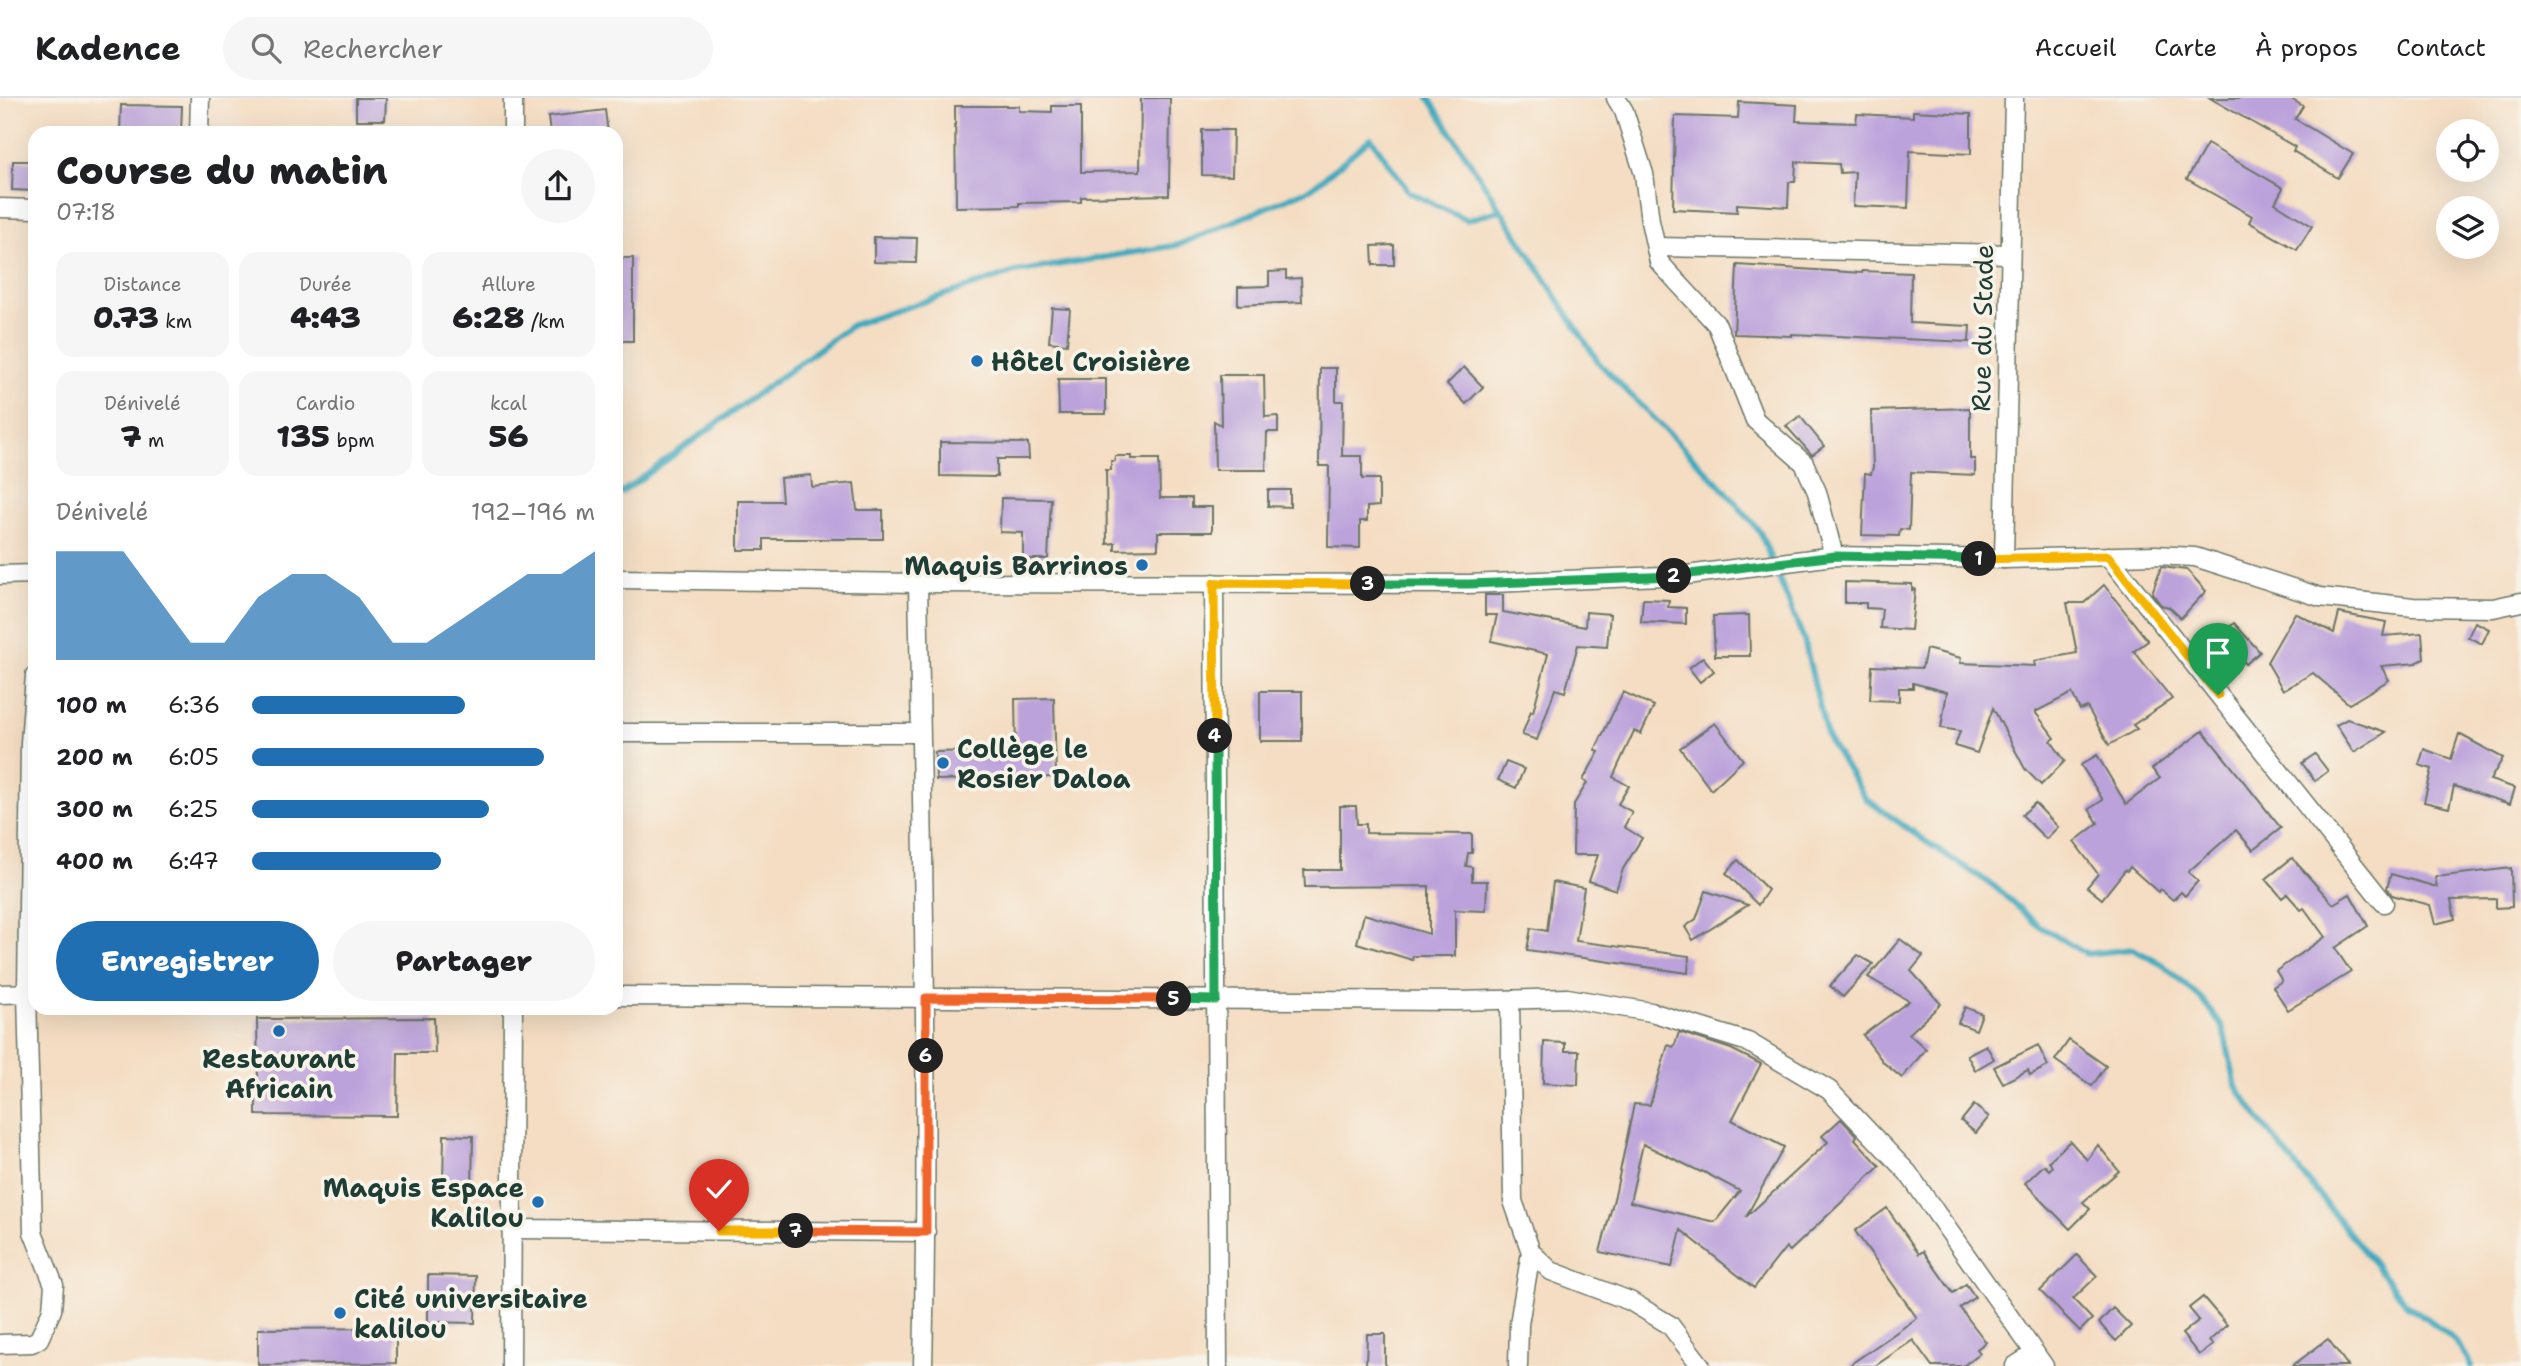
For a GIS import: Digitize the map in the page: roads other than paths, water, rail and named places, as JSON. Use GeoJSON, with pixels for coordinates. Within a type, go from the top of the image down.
{"type":"FeatureCollection","features":[{"type":"Feature","properties":{"kind":"street"},"geometry":{"type":"LineString","coordinates":[[199,126],[200,98]]}},
{"type":"Feature","properties":{"kind":"street"},"geometry":{"type":"LineString","coordinates":[[513,98],[513,126]]}},
{"type":"Feature","properties":{"kind":"street"},"geometry":{"type":"LineString","coordinates":[[1616,98],[1624,111],[1644,174],[1659,262],[1717,325],[1755,420],[1804,463],[1817,492],[1835,556]]}},
{"type":"Feature","properties":{"kind":"street","name":"Rue du Stade"},"geometry":{"type":"LineString","coordinates":[[2004,559],[2014,98]]}},
{"type":"Feature","properties":{"kind":"street"},"geometry":{"type":"LineString","coordinates":[[0,208],[28,209]]}},
{"type":"Feature","properties":{"kind":"street"},"geometry":{"type":"LineString","coordinates":[[1656,247],[2010,254]]}},
{"type":"Feature","properties":{"kind":"street"},"geometry":{"type":"LineString","coordinates":[[623,579],[918,583],[1469,584],[1687,575],[1835,556],[2004,559],[2155,555],[2195,557],[2320,597],[2413,607],[2493,608],[2521,601]]}},
{"type":"Feature","properties":{"kind":"street"},"geometry":{"type":"LineString","coordinates":[[2108,556],[2384,903]]}},
{"type":"Feature","properties":{"kind":"street"},"geometry":{"type":"LineString","coordinates":[[0,575],[28,574]]}},
{"type":"Feature","properties":{"kind":"street"},"geometry":{"type":"LineString","coordinates":[[918,583],[926,998],[923,1366]]}},
{"type":"Feature","properties":{"kind":"street"},"geometry":{"type":"LineString","coordinates":[[1214,583],[1218,1366]]}},
{"type":"Feature","properties":{"kind":"street"},"geometry":{"type":"LineString","coordinates":[[623,733],[920,733]]}},
{"type":"Feature","properties":{"kind":"street"},"geometry":{"type":"LineString","coordinates":[[0,994],[28,993]]}},
{"type":"Feature","properties":{"kind":"street"},"geometry":{"type":"LineString","coordinates":[[623,996],[1216,1000],[1567,998],[1651,1012],[1748,1042],[1829,1090],[1908,1173],[2039,1359],[2015,1366]]}},
{"type":"Feature","properties":{"kind":"street"},"geometry":{"type":"LineString","coordinates":[[1510,1000],[1513,1200],[1531,1252],[1551,1272],[1630,1301],[1670,1325],[1701,1366]]}},
{"type":"Feature","properties":{"kind":"street"},"geometry":{"type":"LineString","coordinates":[[0,1344],[32,1343],[39,1339],[52,1310],[54,1296],[54,1285],[33,1232],[31,1015]]}},
{"type":"Feature","properties":{"kind":"street"},"geometry":{"type":"LineString","coordinates":[[511,1366],[513,1015]]}},
{"type":"Feature","properties":{"kind":"street"},"geometry":{"type":"LineString","coordinates":[[512,1230],[926,1232]]}},
{"type":"Feature","properties":{"kind":"street"},"geometry":{"type":"LineString","coordinates":[[1518,1366],[1519,1324],[1531,1252]]}},
{"type":"Feature","properties":{"kind":"waterway"},"geometry":{"type":"LineString","coordinates":[[1429,98],[1599,363],[1724,489],[1760,532],[1804,640],[1827,737],[1866,799],[1994,886],[2038,925],[2086,954],[2133,949],[2163,965],[2203,1000],[2223,1028],[2236,1086],[2268,1131],[2407,1305],[2452,1339],[2471,1366]]}},
{"type":"Feature","properties":{"kind":"waterway"},"geometry":{"type":"LineString","coordinates":[[623,492],[852,325],[1015,272],[1178,245],[1312,188],[1371,138],[1409,192],[1467,220],[1500,210]]}},
{"type":"Feature","properties":{"kind":"place","name":"Hôtel Croisière"},"geometry":{"type":"Point","coordinates":[977,361]}},
{"type":"Feature","properties":{"kind":"place","name":"Maquis Barrinos"},"geometry":{"type":"Point","coordinates":[1142,565]}},
{"type":"Feature","properties":{"kind":"place","name":"Collège le Rosier Daloa"},"geometry":{"type":"Point","coordinates":[943,763]}},
{"type":"Feature","properties":{"kind":"place","name":"Restaurant Africain"},"geometry":{"type":"Point","coordinates":[279,1031]}},
{"type":"Feature","properties":{"kind":"place","name":"Maquis Espace Kalilou"},"geometry":{"type":"Point","coordinates":[538,1202]}},
{"type":"Feature","properties":{"kind":"place","name":"Cité universitaire kalilou"},"geometry":{"type":"Point","coordinates":[340,1313]}}]}
